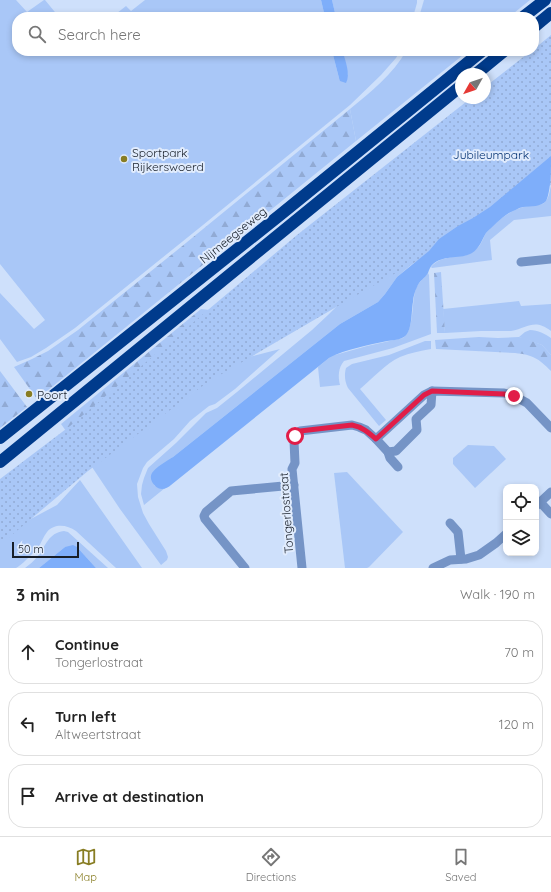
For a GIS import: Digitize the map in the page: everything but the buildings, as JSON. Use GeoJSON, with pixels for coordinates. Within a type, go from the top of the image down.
{"type":"FeatureCollection","features":[{"type":"Feature","properties":{"kind":"highway"},"geometry":{"type":"LineString","coordinates":[[529,12],[545,0]]}},
{"type":"Feature","properties":{"kind":"highway"},"geometry":{"type":"LineString","coordinates":[[539,23],[551,13]]}},
{"type":"Feature","properties":{"kind":"highway","name":"Nijmeegseweg"},"geometry":{"type":"LineString","coordinates":[[0,438],[280,215],[476,56]]}},
{"type":"Feature","properties":{"kind":"highway"},"geometry":{"type":"LineString","coordinates":[[483,68],[498,56]]}},
{"type":"Feature","properties":{"kind":"highway"},"geometry":{"type":"LineString","coordinates":[[0,462],[455,91]]}},
{"type":"Feature","properties":{"kind":"street"},"geometry":{"type":"LineString","coordinates":[[521,262],[551,259]]}},
{"type":"Feature","properties":{"kind":"street"},"geometry":{"type":"LineString","coordinates":[[376,439],[424,395],[432,391],[504,394],[514,396],[527,403],[551,428]]}},
{"type":"Feature","properties":{"kind":"street"},"geometry":{"type":"LineString","coordinates":[[388,452],[396,451],[417,430],[416,419],[431,405],[432,391]]}},
{"type":"Feature","properties":{"kind":"street","name":"Tongerlostraat"},"geometry":{"type":"LineString","coordinates":[[302,568],[292,469],[296,463],[295,436],[300,431],[352,425],[359,427],[366,430],[376,439],[388,452],[390,458],[398,467]]}},
{"type":"Feature","properties":{"kind":"street"},"geometry":{"type":"LineString","coordinates":[[245,568],[205,519],[204,516],[206,512],[231,491],[294,485]]}},
{"type":"Feature","properties":{"kind":"street"},"geometry":{"type":"LineString","coordinates":[[539,503],[551,492]]}},
{"type":"Feature","properties":{"kind":"street"},"geometry":{"type":"LineString","coordinates":[[539,505],[551,514]]}},
{"type":"Feature","properties":{"kind":"street"},"geometry":{"type":"LineString","coordinates":[[450,523],[458,532],[461,559]]}},
{"type":"Feature","properties":{"kind":"street"},"geometry":{"type":"LineString","coordinates":[[434,568],[450,560],[466,559],[479,555],[503,537]]}},
{"type":"Feature","properties":{"kind":"green space","name":"Sportpark Rijkerswoerd"},"geometry":{"type":"Polygon","coordinates":[[[0,0],[16,0],[27,12],[12,12],[12,56],[333,56],[339,78],[348,75],[344,56],[397,56],[381,75],[350,105],[203,225],[75,328],[31,357],[17,362],[0,339],[0,293],[34,329],[45,320],[0,264],[0,0]]]}},
{"type":"Feature","properties":{"kind":"green space","name":"Sportpark Rijkerswoerd"},"geometry":{"type":"Polygon","coordinates":[[[44,0],[55,12],[27,12],[44,0]]]}},
{"type":"Feature","properties":{"kind":"green space"},"geometry":{"type":"Polygon","coordinates":[[[145,0],[321,0],[324,12],[118,12],[126,6],[131,11],[145,0]]]}},
{"type":"Feature","properties":{"kind":"green space"},"geometry":{"type":"Polygon","coordinates":[[[332,0],[417,0],[414,12],[335,12],[332,0]]]}},
{"type":"Feature","properties":{"kind":"green space"},"geometry":{"type":"Polygon","coordinates":[[[424,0],[530,0],[515,12],[420,12],[424,0]]]}},
{"type":"Feature","properties":{"kind":"green space","name":"Jubileumpark"},"geometry":{"type":"Polygon","coordinates":[[[551,35],[551,185],[350,299],[208,382],[88,471],[0,545],[0,479],[70,426],[297,235],[463,104],[491,104],[491,82],[525,56],[539,56],[539,45],[551,35]]]}},
{"type":"Feature","properties":{"kind":"green space"},"geometry":{"type":"Polygon","coordinates":[[[403,56],[462,56],[356,141],[350,109],[374,89],[403,56]]]}},
{"type":"Feature","properties":{"kind":"green space"},"geometry":{"type":"Polygon","coordinates":[[[350,109],[356,141],[37,399],[14,367],[48,351],[78,330],[350,109]]]}},
{"type":"Feature","properties":{"kind":"green space"},"geometry":{"type":"Polygon","coordinates":[[[551,186],[551,216],[514,220],[490,240],[492,260],[431,267],[440,260],[465,254],[476,249],[486,233],[499,220],[511,212],[525,207],[543,204],[548,198],[551,186]]]}},
{"type":"Feature","properties":{"kind":"green space"},"geometry":{"type":"Polygon","coordinates":[[[417,260],[397,277],[378,302],[340,324],[153,472],[154,485],[159,488],[165,488],[144,505],[141,494],[142,485],[148,468],[206,413],[217,408],[312,330],[345,298],[417,260]]]}},
{"type":"Feature","properties":{"kind":"green space"},"geometry":{"type":"Polygon","coordinates":[[[441,272],[445,333],[437,333],[434,273],[441,272]]]}},
{"type":"Feature","properties":{"kind":"green space"},"geometry":{"type":"Polygon","coordinates":[[[428,273],[431,334],[393,348],[344,361],[339,373],[340,385],[320,387],[318,367],[329,358],[367,346],[403,338],[407,334],[411,322],[416,288],[428,273]]]}},
{"type":"Feature","properties":{"kind":"green space"},"geometry":{"type":"Polygon","coordinates":[[[519,301],[521,306],[551,304],[551,331],[545,327],[535,324],[511,331],[445,333],[443,309],[519,301]]]}},
{"type":"Feature","properties":{"kind":"green space"},"geometry":{"type":"Polygon","coordinates":[[[201,309],[210,310],[86,459],[61,424],[201,309]]]}},
{"type":"Feature","properties":{"kind":"green space"},"geometry":{"type":"Polygon","coordinates":[[[530,330],[539,331],[551,338],[551,355],[542,345],[519,337],[530,330]]]}},
{"type":"Feature","properties":{"kind":"green space"},"geometry":{"type":"Polygon","coordinates":[[[479,337],[519,337],[542,345],[551,355],[551,371],[535,358],[521,354],[436,349],[435,340],[479,337]]]}},
{"type":"Feature","properties":{"kind":"green space"},"geometry":{"type":"Polygon","coordinates":[[[425,341],[431,341],[431,349],[400,357],[384,367],[360,389],[386,420],[379,426],[348,388],[345,378],[346,368],[352,364],[389,355],[425,341]]]}},
{"type":"Feature","properties":{"kind":"green space"},"geometry":{"type":"Polygon","coordinates":[[[280,349],[235,389],[215,404],[209,406],[190,421],[174,439],[147,462],[143,468],[137,484],[138,497],[143,513],[166,551],[168,557],[167,560],[161,565],[120,509],[92,467],[237,360],[280,349]]]}},
{"type":"Feature","properties":{"kind":"green space"},"geometry":{"type":"Polygon","coordinates":[[[0,371],[27,407],[0,428],[0,371]]]}},
{"type":"Feature","properties":{"kind":"green space"},"geometry":{"type":"Polygon","coordinates":[[[468,445],[494,446],[506,459],[475,488],[453,464],[453,458],[468,445]]]}},
{"type":"Feature","properties":{"kind":"green space"},"geometry":{"type":"Polygon","coordinates":[[[347,472],[403,532],[367,568],[345,568],[334,473],[347,472]]]}},
{"type":"Feature","properties":{"kind":"green space"},"geometry":{"type":"Polygon","coordinates":[[[80,480],[142,568],[116,568],[76,531],[69,527],[57,526],[47,532],[37,549],[18,567],[0,568],[0,538],[12,529],[57,505],[80,480]]]}},
{"type":"Feature","properties":{"kind":"green space"},"geometry":{"type":"Polygon","coordinates":[[[64,531],[68,532],[108,568],[96,568],[77,547],[65,547],[39,568],[25,568],[36,558],[54,534],[64,531]]]}},
{"type":"Feature","properties":{"kind":"shaded area"},"geometry":{"type":"Polygon","coordinates":[[[321,0],[332,0],[335,12],[324,12],[321,0]]]}},
{"type":"Feature","properties":{"kind":"shaded area"},"geometry":{"type":"Polygon","coordinates":[[[333,56],[344,56],[348,76],[346,83],[340,81],[333,56]]]}},
{"type":"Feature","properties":{"kind":"shaded area"},"geometry":{"type":"Polygon","coordinates":[[[551,156],[550,186],[546,201],[539,205],[519,208],[506,215],[486,233],[479,246],[472,253],[441,259],[432,265],[428,273],[419,283],[413,298],[411,322],[406,336],[399,339],[350,350],[329,358],[170,486],[159,489],[155,486],[151,475],[162,464],[173,457],[340,324],[378,302],[397,277],[429,251],[439,239],[490,207],[551,156]]]}},
{"type":"Feature","properties":{"kind":"shaded area"},"geometry":{"type":"Polygon","coordinates":[[[73,545],[77,547],[96,568],[39,568],[65,547],[73,545]]]}},
{"type":"Feature","properties":{"kind":"place","name":"Sportpark Rijkerswoerd"},"geometry":{"type":"Point","coordinates":[124,159]}},
{"type":"Feature","properties":{"kind":"place","name":"Poort"},"geometry":{"type":"Point","coordinates":[29,394]}},
{"type":"Feature","properties":{"kind":"route"},"geometry":{"type":"LineString","coordinates":[[295,436],[300,431],[352,425],[366,430],[376,439],[424,395],[432,391],[504,394],[514,396]]}}]}
